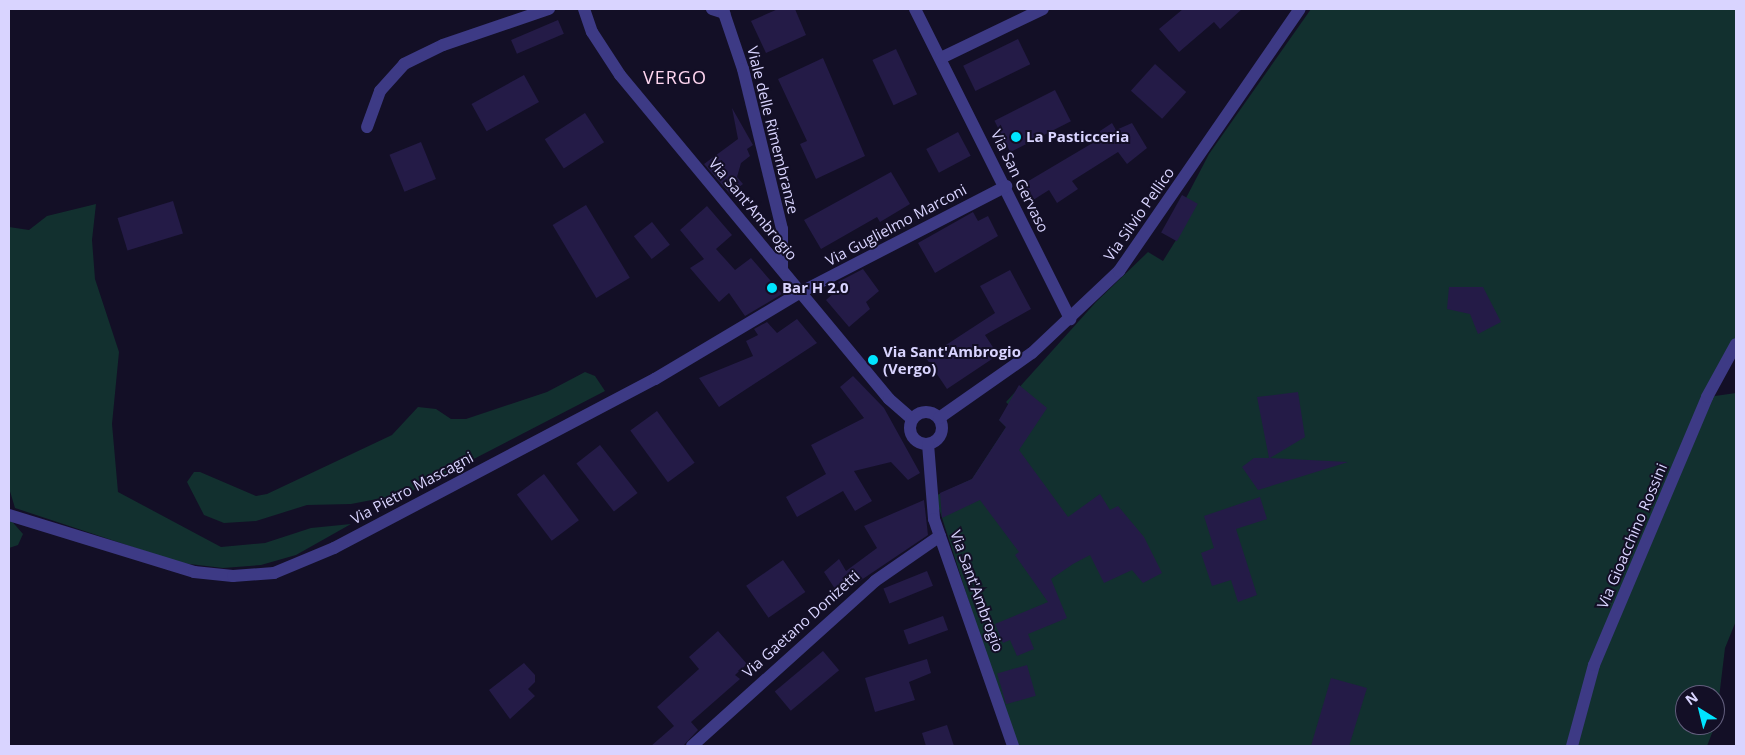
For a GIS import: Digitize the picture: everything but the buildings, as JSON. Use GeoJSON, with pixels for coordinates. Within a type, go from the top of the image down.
{"type":"FeatureCollection","features":[{"type":"Feature","properties":{"kind":"street"},"geometry":{"type":"LineString","coordinates":[[367,127],[380,90],[404,64],[443,45],[549,9]]}},
{"type":"Feature","properties":{"kind":"street","name":"Via Sant'Ambrogio"},"geometry":{"type":"LineString","coordinates":[[584,9],[609,60],[889,399],[912,419]]}},
{"type":"Feature","properties":{"kind":"street","name":"Via San Gervaso"},"geometry":{"type":"LineString","coordinates":[[915,9],[1006,186],[1070,319]]}},
{"type":"Feature","properties":{"kind":"street"},"geometry":{"type":"LineString","coordinates":[[941,58],[1043,9]]}},
{"type":"Feature","properties":{"kind":"street","name":"Via Silvio Pellico"},"geometry":{"type":"LineString","coordinates":[[939,418],[994,382],[1070,319],[1138,248],[1300,9]]}},
{"type":"Feature","properties":{"kind":"street","name":"Viale delle Rimembranze"},"geometry":{"type":"LineString","coordinates":[[723,10],[763,145],[782,230],[782,269]]}},
{"type":"Feature","properties":{"kind":"street","name":"Via Guglielmo Marconi"},"geometry":{"type":"LineString","coordinates":[[801,292],[1006,186]]}},
{"type":"Feature","properties":{"kind":"street","name":"Via Pietro Mascagni"},"geometry":{"type":"LineString","coordinates":[[9,515],[194,572],[263,576],[301,564],[655,379],[801,292]]}},
{"type":"Feature","properties":{"kind":"street","name":"Via Gioacchino Rossini"},"geometry":{"type":"LineString","coordinates":[[1572,746],[1594,665],[1707,397],[1736,344]]}},
{"type":"Feature","properties":{"kind":"street"},"geometry":{"type":"LineString","coordinates":[[926,411],[939,418],[940,435],[928,444],[914,438],[912,419],[926,411]]}},
{"type":"Feature","properties":{"kind":"street","name":"Via Sant'Ambrogio"},"geometry":{"type":"LineString","coordinates":[[928,444],[928,488],[940,536],[1013,746]]}},
{"type":"Feature","properties":{"kind":"street","name":"Via Gaetano Donizetti"},"geometry":{"type":"LineString","coordinates":[[692,746],[875,581],[940,536]]}},
{"type":"Feature","properties":{"kind":"green space"},"geometry":{"type":"Polygon","coordinates":[[[1311,9],[1736,9],[1736,344],[1708,397],[1736,393],[1736,621],[1725,648],[1721,685],[1675,685],[1675,735],[1711,735],[1707,746],[1015,746],[935,496],[972,479],[1006,427],[999,420],[1009,405],[1006,402],[1096,302],[1148,252],[1163,261],[1176,240],[1186,198],[1209,154],[1311,9]]]}},
{"type":"Feature","properties":{"kind":"green space"},"geometry":{"type":"Polygon","coordinates":[[[96,204],[92,240],[95,279],[119,352],[112,424],[118,492],[221,547],[265,543],[311,528],[351,524],[296,555],[261,565],[223,568],[181,563],[15,508],[9,488],[9,227],[29,230],[47,216],[96,204]]]}},
{"type":"Feature","properties":{"kind":"green space"},"geometry":{"type":"Polygon","coordinates":[[[585,372],[595,376],[605,391],[408,493],[351,504],[307,505],[256,521],[224,523],[204,515],[187,482],[194,472],[200,472],[256,496],[267,494],[392,435],[418,407],[436,409],[451,419],[466,419],[547,392],[585,372]]]}},
{"type":"Feature","properties":{"kind":"green space"},"geometry":{"type":"Polygon","coordinates":[[[9,518],[23,534],[18,545],[9,548],[9,518]]]}},
{"type":"Feature","properties":{"kind":"place","name":"La Pasticceria"},"geometry":{"type":"Point","coordinates":[1016,137]}},
{"type":"Feature","properties":{"kind":"place","name":"Bar H 2.0"},"geometry":{"type":"Point","coordinates":[772,288]}},
{"type":"Feature","properties":{"kind":"place","name":"Via Sant'Ambrogio (Vergo)"},"geometry":{"type":"Point","coordinates":[873,360]}},
{"type":"Feature","properties":{"kind":"district","name":"VERGO"},"geometry":{"type":"Point","coordinates":[675,77]}}]}
